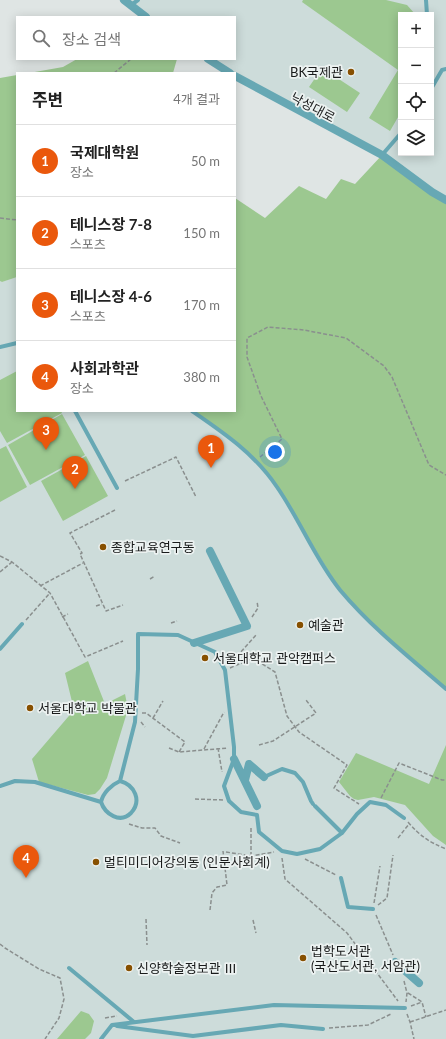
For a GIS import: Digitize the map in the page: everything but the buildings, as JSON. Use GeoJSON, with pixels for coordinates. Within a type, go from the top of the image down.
{"type":"FeatureCollection","features":[{"type":"Feature","properties":{"kind":"street"},"geometry":{"type":"LineString","coordinates":[[194,643],[247,626],[210,551]]}},
{"type":"Feature","properties":{"kind":"street"},"geometry":{"type":"LineString","coordinates":[[234,759],[257,806]]}},
{"type":"Feature","properties":{"kind":"street"},"geometry":{"type":"LineString","coordinates":[[245,780],[249,764],[264,777]]}},
{"type":"Feature","properties":{"kind":"street"},"geometry":{"type":"LineString","coordinates":[[395,962],[419,983]]}},
{"type":"Feature","properties":{"kind":"lane"},"geometry":{"type":"LineString","coordinates":[[124,0],[145,16]]}},
{"type":"Feature","properties":{"kind":"lane"},"geometry":{"type":"LineString","coordinates":[[131,6],[138,0]]}},
{"type":"Feature","properties":{"kind":"lane"},"geometry":{"type":"LineString","coordinates":[[426,0],[427,12]]}},
{"type":"Feature","properties":{"kind":"lane"},"geometry":{"type":"LineString","coordinates":[[210,60],[228,72]]}},
{"type":"Feature","properties":{"kind":"lane"},"geometry":{"type":"LineString","coordinates":[[434,84],[442,70],[446,69]]}},
{"type":"Feature","properties":{"kind":"lane","name":"낙성대로"},"geometry":{"type":"LineString","coordinates":[[236,77],[382,155],[432,192],[446,200]]}},
{"type":"Feature","properties":{"kind":"lane"},"geometry":{"type":"LineString","coordinates":[[382,155],[398,136]]}},
{"type":"Feature","properties":{"kind":"lane"},"geometry":{"type":"LineString","coordinates":[[0,347],[16,342]]}},
{"type":"Feature","properties":{"kind":"lane"},"geometry":{"type":"LineString","coordinates":[[76,412],[117,488]]}},
{"type":"Feature","properties":{"kind":"lane"},"geometry":{"type":"LineString","coordinates":[[193,412],[230,437],[256,460],[278,488],[324,567],[340,590],[375,626],[446,690]]}},
{"type":"Feature","properties":{"kind":"lane"},"geometry":{"type":"LineString","coordinates":[[0,649],[22,624]]}},
{"type":"Feature","properties":{"kind":"lane"},"geometry":{"type":"LineString","coordinates":[[120,782],[136,714],[138,634],[178,636],[215,652],[225,670],[234,747],[234,759],[224,786],[229,801],[241,812],[257,815],[260,832],[282,851],[297,854],[320,849],[342,834],[357,814],[370,802],[386,805],[404,818]]}},
{"type":"Feature","properties":{"kind":"lane"},"geometry":{"type":"LineString","coordinates":[[264,777],[282,769],[295,773],[303,782],[314,805],[342,834]]}},
{"type":"Feature","properties":{"kind":"lane"},"geometry":{"type":"LineString","coordinates":[[0,786],[15,781],[25,780],[101,802]]}},
{"type":"Feature","properties":{"kind":"lane"},"geometry":{"type":"LineString","coordinates":[[120,782],[129,784],[135,792],[135,803],[131,812],[117,818],[106,812],[101,802],[102,796],[116,783],[120,782]]}},
{"type":"Feature","properties":{"kind":"lane"},"geometry":{"type":"LineString","coordinates":[[341,878],[348,907],[374,909]]}},
{"type":"Feature","properties":{"kind":"lane"},"geometry":{"type":"LineString","coordinates":[[69,968],[134,1022]]}},
{"type":"Feature","properties":{"kind":"lane"},"geometry":{"type":"LineString","coordinates":[[101,1039],[112,1025],[274,1005],[405,1008]]}},
{"type":"Feature","properties":{"kind":"lane"},"geometry":{"type":"LineString","coordinates":[[112,1025],[194,1038],[281,1025],[323,1029]]}},
{"type":"Feature","properties":{"kind":"path"},"geometry":{"type":"LineString","coordinates":[[115,72],[131,60]]}},
{"type":"Feature","properties":{"kind":"path"},"geometry":{"type":"LineString","coordinates":[[0,218],[16,220]]}},
{"type":"Feature","properties":{"kind":"path"},"geometry":{"type":"LineString","coordinates":[[256,460],[282,439],[261,396],[247,357],[247,338],[268,327],[304,330],[346,338],[384,366],[392,377],[429,465],[446,475]]}},
{"type":"Feature","properties":{"kind":"path"},"geometry":{"type":"LineString","coordinates":[[125,481],[176,457],[196,497]]}},
{"type":"Feature","properties":{"kind":"path"},"geometry":{"type":"LineString","coordinates":[[114,510],[70,533],[82,553],[80,554],[106,611],[123,605]]}},
{"type":"Feature","properties":{"kind":"path"},"geometry":{"type":"LineString","coordinates":[[0,556],[12,562],[50,593],[85,657],[123,641]]}},
{"type":"Feature","properties":{"kind":"path"},"geometry":{"type":"LineString","coordinates":[[0,572],[12,562]]}},
{"type":"Feature","properties":{"kind":"path"},"geometry":{"type":"LineString","coordinates":[[40,586],[84,563]]}},
{"type":"Feature","properties":{"kind":"path"},"geometry":{"type":"LineString","coordinates":[[150,579],[155,576]]}},
{"type":"Feature","properties":{"kind":"path"},"geometry":{"type":"LineString","coordinates":[[22,624],[50,593]]}},
{"type":"Feature","properties":{"kind":"path"},"geometry":{"type":"LineString","coordinates":[[247,626],[258,608],[257,601]]}},
{"type":"Feature","properties":{"kind":"path"},"geometry":{"type":"LineString","coordinates":[[96,606],[102,604]]}},
{"type":"Feature","properties":{"kind":"path"},"geometry":{"type":"LineString","coordinates":[[62,617],[68,614]]}},
{"type":"Feature","properties":{"kind":"path"},"geometry":{"type":"LineString","coordinates":[[172,623],[177,620]]}},
{"type":"Feature","properties":{"kind":"path"},"geometry":{"type":"LineString","coordinates":[[225,670],[257,634]]}},
{"type":"Feature","properties":{"kind":"path"},"geometry":{"type":"LineString","coordinates":[[225,670],[253,658],[275,672],[287,716],[294,726],[299,732],[346,765],[334,788],[356,803],[366,806]]}},
{"type":"Feature","properties":{"kind":"path"},"geometry":{"type":"LineString","coordinates":[[259,745],[273,741],[316,713],[306,700]]}},
{"type":"Feature","properties":{"kind":"path"},"geometry":{"type":"LineString","coordinates":[[153,718],[163,701]]}},
{"type":"Feature","properties":{"kind":"path"},"geometry":{"type":"LineString","coordinates":[[136,714],[146,713],[185,742],[179,752]]}},
{"type":"Feature","properties":{"kind":"path"},"geometry":{"type":"LineString","coordinates":[[204,749],[218,722]]}},
{"type":"Feature","properties":{"kind":"path"},"geometry":{"type":"LineString","coordinates":[[169,748],[179,752],[234,747]]}},
{"type":"Feature","properties":{"kind":"path"},"geometry":{"type":"LineString","coordinates":[[218,748],[224,786]]}},
{"type":"Feature","properties":{"kind":"path"},"geometry":{"type":"LineString","coordinates":[[384,793],[399,763],[442,780],[446,780]]}},
{"type":"Feature","properties":{"kind":"path"},"geometry":{"type":"LineString","coordinates":[[195,799],[229,801]]}},
{"type":"Feature","properties":{"kind":"path"},"geometry":{"type":"LineString","coordinates":[[404,818],[418,834],[434,844],[446,849]]}},
{"type":"Feature","properties":{"kind":"path"},"geometry":{"type":"LineString","coordinates":[[129,824],[142,828],[155,828],[161,836],[180,843]]}},
{"type":"Feature","properties":{"kind":"path"},"geometry":{"type":"LineString","coordinates":[[398,838],[409,824]]}},
{"type":"Feature","properties":{"kind":"path"},"geometry":{"type":"LineString","coordinates":[[252,828],[252,856]]}},
{"type":"Feature","properties":{"kind":"path"},"geometry":{"type":"LineString","coordinates":[[210,910],[212,893],[217,887],[227,886],[223,851]]}},
{"type":"Feature","properties":{"kind":"path"},"geometry":{"type":"LineString","coordinates":[[226,852],[252,856],[282,851],[285,879],[347,933],[394,998],[405,1008]]}},
{"type":"Feature","properties":{"kind":"path"},"geometry":{"type":"LineString","coordinates":[[297,854],[341,878]]}},
{"type":"Feature","properties":{"kind":"path"},"geometry":{"type":"LineString","coordinates":[[374,909],[387,898],[393,855]]}},
{"type":"Feature","properties":{"kind":"path"},"geometry":{"type":"LineString","coordinates":[[380,866],[374,909],[395,962]]}},
{"type":"Feature","properties":{"kind":"path"},"geometry":{"type":"LineString","coordinates":[[146,919],[147,945]]}},
{"type":"Feature","properties":{"kind":"path"},"geometry":{"type":"LineString","coordinates":[[253,920],[256,933]]}},
{"type":"Feature","properties":{"kind":"path"},"geometry":{"type":"LineString","coordinates":[[0,944],[39,969],[60,978],[64,999],[59,1018],[46,1039]]}},
{"type":"Feature","properties":{"kind":"path"},"geometry":{"type":"LineString","coordinates":[[404,981],[407,993],[405,1008],[414,1039]]}},
{"type":"Feature","properties":{"kind":"path"},"geometry":{"type":"LineString","coordinates":[[407,993],[422,1002],[426,1017]]}},
{"type":"Feature","properties":{"kind":"path"},"geometry":{"type":"LineString","coordinates":[[323,1029],[368,1025],[422,1002]]}},
{"type":"Feature","properties":{"kind":"path"},"geometry":{"type":"LineString","coordinates":[[410,1022],[446,1010]]}},
{"type":"Feature","properties":{"kind":"path"},"geometry":{"type":"LineString","coordinates":[[105,1018],[117,1016]]}},
{"type":"Feature","properties":{"kind":"shaded area"},"geometry":{"type":"Polygon","coordinates":[[[124,0],[446,0],[446,200],[382,155],[236,74],[236,72],[232,72],[210,60],[236,60],[236,16],[145,16],[124,0]]]}},
{"type":"Feature","properties":{"kind":"shaded area","name":"서울대학교 관악캠퍼스"},"geometry":{"type":"Polygon","coordinates":[[[16,277],[16,412],[193,412],[249,454],[446,689],[446,1039],[0,1039],[0,281],[2,282],[16,277]]]}},
{"type":"Feature","properties":{"kind":"green space"},"geometry":{"type":"Polygon","coordinates":[[[303,0],[386,0],[407,5],[413,12],[398,12],[398,70],[302,2],[303,0]]]}},
{"type":"Feature","properties":{"kind":"green space"},"geometry":{"type":"Polygon","coordinates":[[[75,60],[177,60],[173,72],[35,72],[63,67],[75,60]]]}},
{"type":"Feature","properties":{"kind":"green space"},"geometry":{"type":"Polygon","coordinates":[[[322,68],[360,93],[347,112],[309,87],[322,68]]]}},
{"type":"Feature","properties":{"kind":"green space"},"geometry":{"type":"Polygon","coordinates":[[[398,70],[398,117],[390,131],[369,118],[398,70]]]}},
{"type":"Feature","properties":{"kind":"green space"},"geometry":{"type":"Polygon","coordinates":[[[16,75],[16,277],[2,282],[0,281],[0,78],[16,75]]]}},
{"type":"Feature","properties":{"kind":"green space"},"geometry":{"type":"Polygon","coordinates":[[[382,155],[446,200],[446,689],[375,626],[340,590],[278,488],[249,454],[193,412],[236,412],[236,199],[265,218],[299,186],[326,199],[341,179],[355,184],[382,155]]]}},
{"type":"Feature","properties":{"kind":"green space"},"geometry":{"type":"Polygon","coordinates":[[[16,372],[16,412],[62,413],[7,443],[0,431],[0,380],[16,372]]]}},
{"type":"Feature","properties":{"kind":"green space"},"geometry":{"type":"Polygon","coordinates":[[[62,414],[85,455],[30,485],[8,445],[62,414]]]}},
{"type":"Feature","properties":{"kind":"green space"},"geometry":{"type":"Polygon","coordinates":[[[6,446],[27,487],[0,502],[0,449],[6,446]]]}},
{"type":"Feature","properties":{"kind":"green space"},"geometry":{"type":"Polygon","coordinates":[[[86,456],[108,496],[63,521],[41,481],[86,456]]]}},
{"type":"Feature","properties":{"kind":"green space"},"geometry":{"type":"Polygon","coordinates":[[[88,661],[105,704],[125,694],[128,709],[107,778],[95,794],[88,795],[39,782],[32,759],[74,710],[65,673],[88,661]]]}},
{"type":"Feature","properties":{"kind":"green space"},"geometry":{"type":"Polygon","coordinates":[[[446,745],[446,845],[433,836],[405,805],[374,797],[358,800],[354,799],[339,782],[356,753],[429,784],[446,745]]]}},
{"type":"Feature","properties":{"kind":"green space"},"geometry":{"type":"Polygon","coordinates":[[[81,1011],[89,1014],[94,1021],[91,1033],[85,1039],[57,1039],[81,1011]]]}},
{"type":"Feature","properties":{"kind":"place","name":"BK국제관"},"geometry":{"type":"Point","coordinates":[351,72]}},
{"type":"Feature","properties":{"kind":"place","name":"테니스장 4-6"},"geometry":{"type":"Point","coordinates":[46,450]}},
{"type":"Feature","properties":{"kind":"place","name":"국제대학원"},"geometry":{"type":"Point","coordinates":[211,468]}},
{"type":"Feature","properties":{"kind":"place","name":"테니스장 7-8"},"geometry":{"type":"Point","coordinates":[75,489]}},
{"type":"Feature","properties":{"kind":"place","name":"종합교육연구동"},"geometry":{"type":"Point","coordinates":[103,547]}},
{"type":"Feature","properties":{"kind":"place","name":"예술관"},"geometry":{"type":"Point","coordinates":[300,625]}},
{"type":"Feature","properties":{"kind":"place","name":"서울대학교 관악캠퍼스"},"geometry":{"type":"Point","coordinates":[205,658]}},
{"type":"Feature","properties":{"kind":"place","name":"서울대학교 박물관"},"geometry":{"type":"Point","coordinates":[30,708]}},
{"type":"Feature","properties":{"kind":"place","name":"멀티미디어강의동 (인문사회계)"},"geometry":{"type":"Point","coordinates":[96,862]}},
{"type":"Feature","properties":{"kind":"place","name":"사회과학관"},"geometry":{"type":"Point","coordinates":[26,878]}},
{"type":"Feature","properties":{"kind":"place","name":"법학도서관 (국산도서관, 서암관)"},"geometry":{"type":"Point","coordinates":[303,958]}},
{"type":"Feature","properties":{"kind":"place","name":"신양학술정보관 Ⅲ"},"geometry":{"type":"Point","coordinates":[129,968]}}]}
